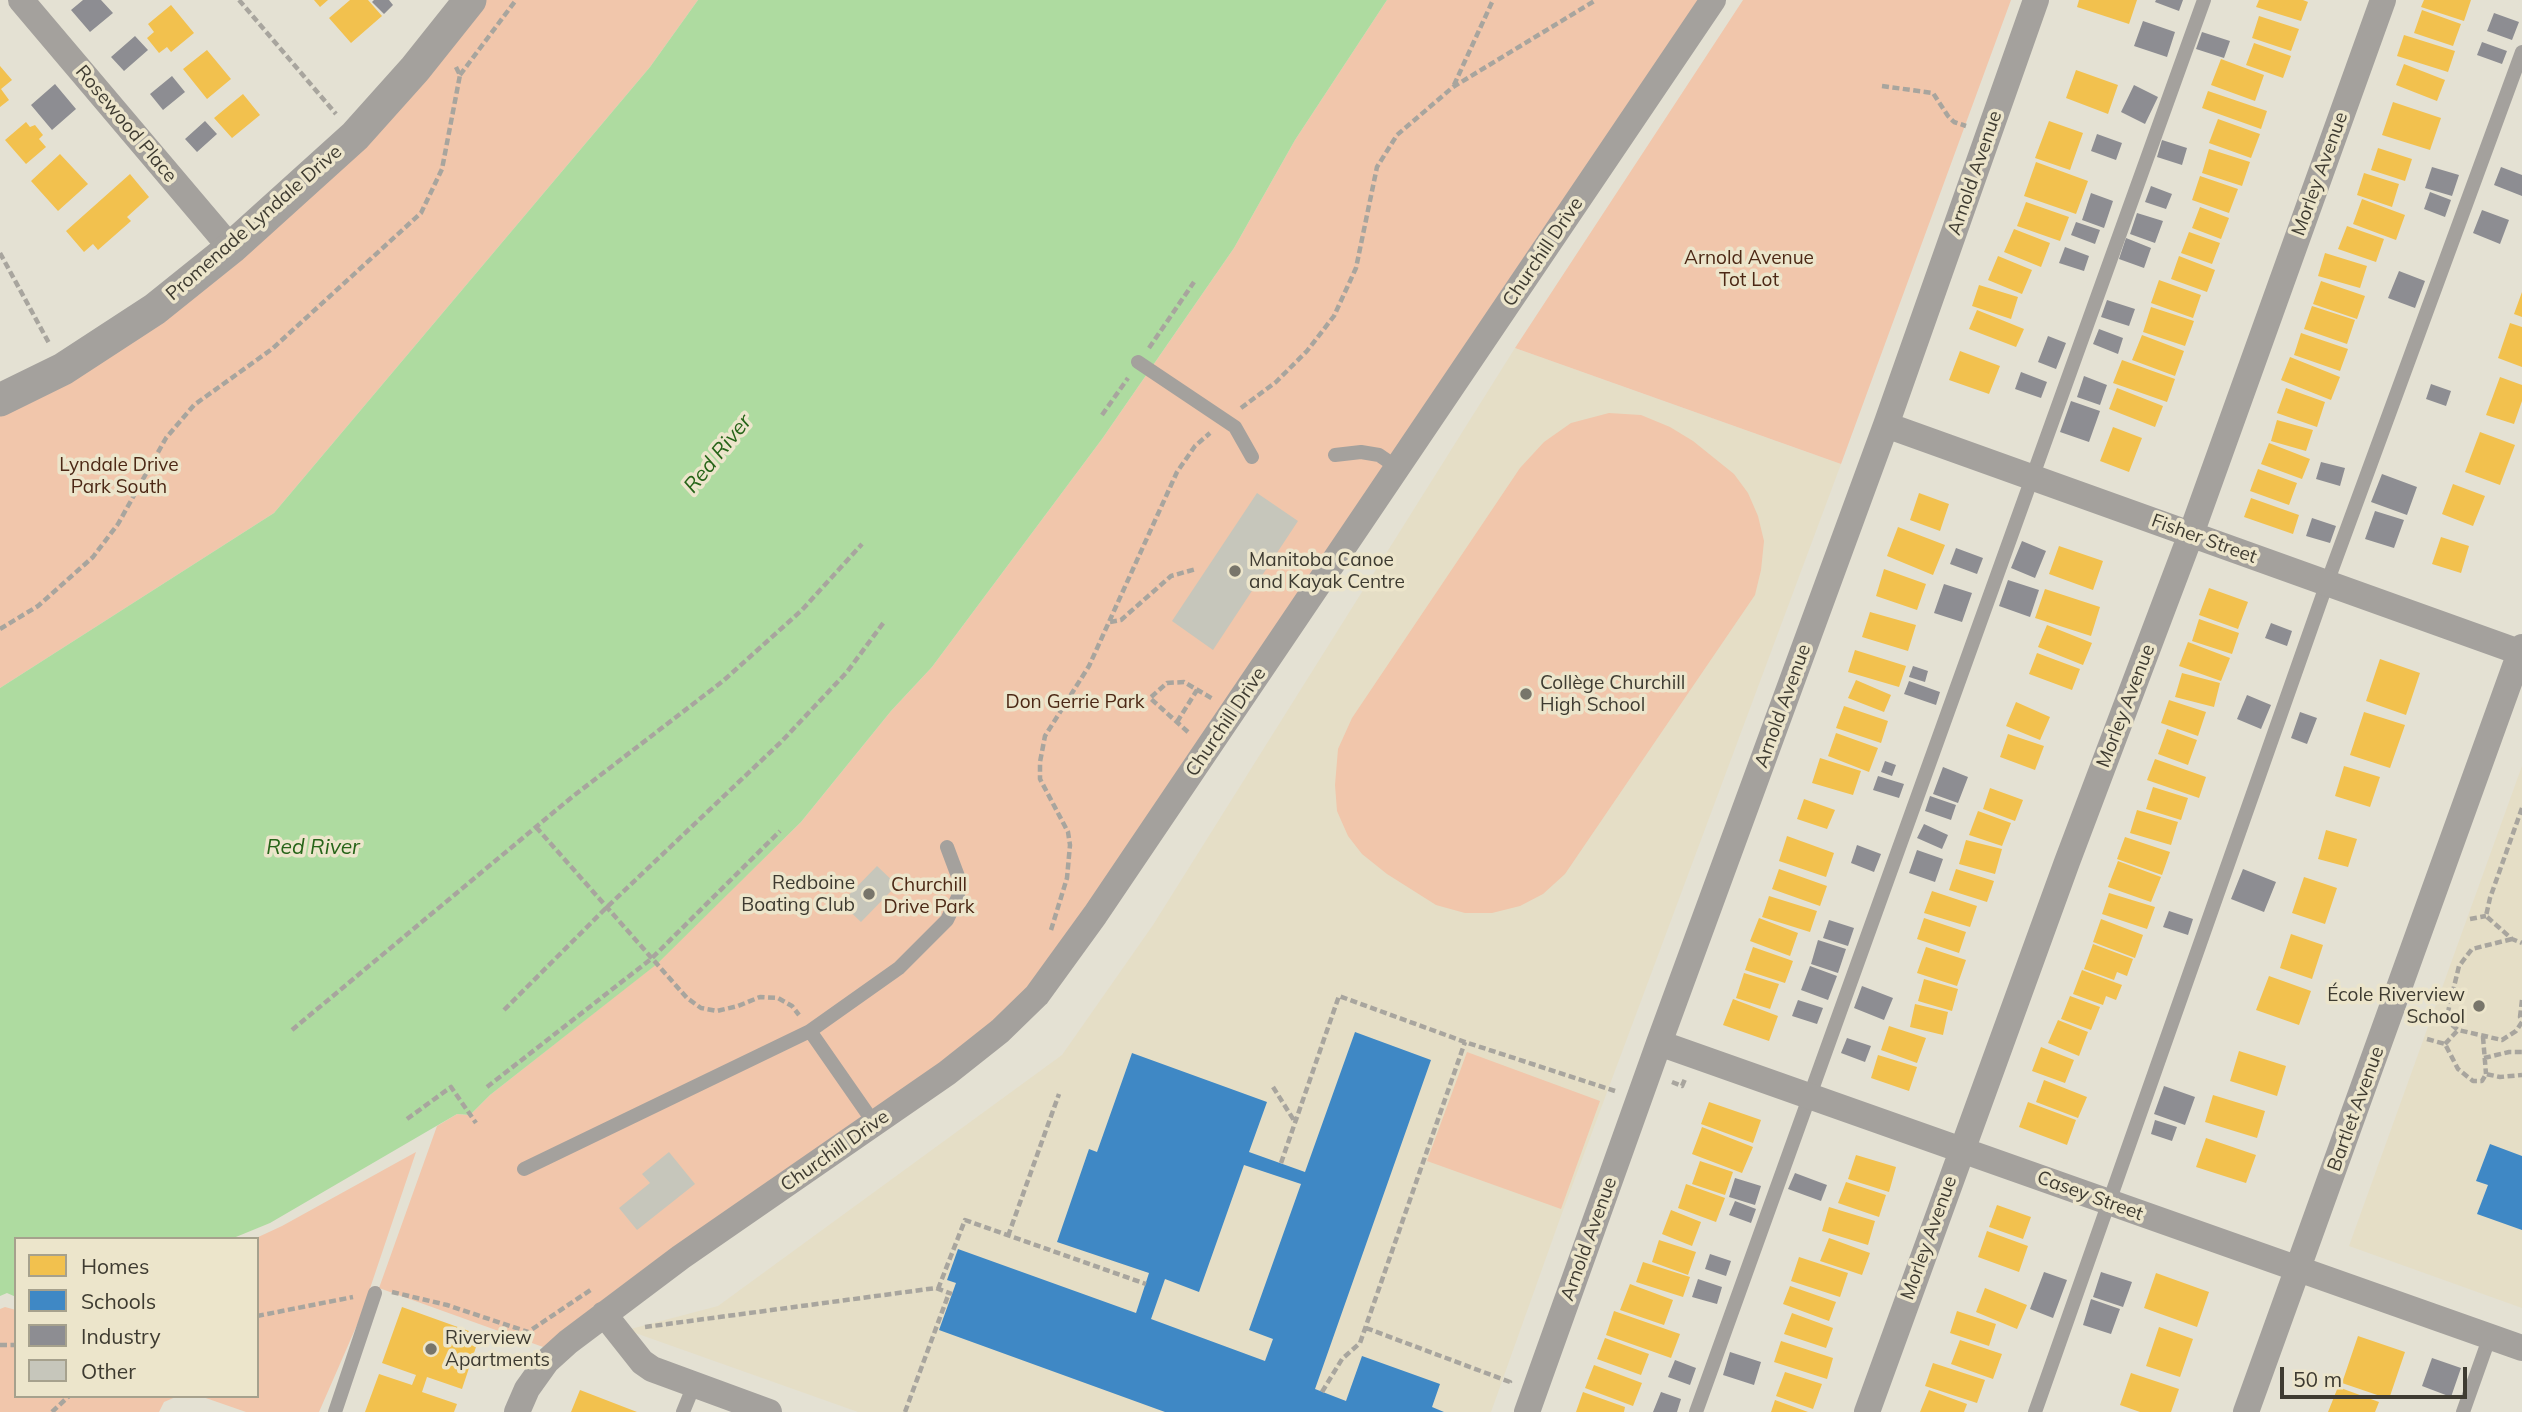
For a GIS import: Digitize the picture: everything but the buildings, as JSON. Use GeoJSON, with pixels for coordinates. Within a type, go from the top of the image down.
{"type":"FeatureCollection","features":[{"type":"Feature","properties":{"kind":"street","name":"Rosewood Place"},"geometry":{"type":"LineString","coordinates":[[21,0],[231,248]]}},
{"type":"Feature","properties":{"kind":"street","name":"Promenade Lyndale Drive"},"geometry":{"type":"LineString","coordinates":[[0,400],[63,369],[155,309],[231,248],[355,136],[415,69],[468,0]]}},
{"type":"Feature","properties":{"kind":"street","name":"Churchill Drive"},"geometry":{"type":"LineString","coordinates":[[517,1412],[527,1390],[547,1361],[604,1314],[681,1257],[947,1073],[1000,1031],[1037,995],[1095,915],[1713,0]]}},
{"type":"Feature","properties":{"kind":"street","name":"Arnold Avenue"},"geometry":{"type":"LineString","coordinates":[[1527,1412],[1886,425],[2036,0]]}},
{"type":"Feature","properties":{"kind":"street","name":"Morley Avenue"},"geometry":{"type":"LineString","coordinates":[[1867,1412],[1961,1150],[2191,534],[2382,0]]}},
{"type":"Feature","properties":{"kind":"street","name":"Fisher Street"},"geometry":{"type":"LineString","coordinates":[[1886,425],[2521,651]]}},
{"type":"Feature","properties":{"kind":"street","name":"Bartlet Avenue"},"geometry":{"type":"LineString","coordinates":[[2246,1412],[2521,651]]}},
{"type":"Feature","properties":{"kind":"street","name":"Casey Street"},"geometry":{"type":"LineString","coordinates":[[1659,1043],[2522,1348]]}},
{"type":"Feature","properties":{"kind":"street"},"geometry":{"type":"LineString","coordinates":[[604,1314],[642,1362],[652,1369],[769,1412]]}},
{"type":"Feature","properties":{"kind":"lane"},"geometry":{"type":"LineString","coordinates":[[1696,1412],[2204,0]]}},
{"type":"Feature","properties":{"kind":"lane"},"geometry":{"type":"LineString","coordinates":[[2035,1412],[2327,583],[2522,52]]}},
{"type":"Feature","properties":{"kind":"lane"},"geometry":{"type":"LineString","coordinates":[[1138,362],[1235,427],[1252,457]]}},
{"type":"Feature","properties":{"kind":"lane"},"geometry":{"type":"LineString","coordinates":[[1335,455],[1360,452],[1379,455],[1398,468]]}},
{"type":"Feature","properties":{"kind":"lane"},"geometry":{"type":"LineString","coordinates":[[524,1169],[810,1031],[899,968],[947,920],[958,897],[959,879],[947,847]]}},
{"type":"Feature","properties":{"kind":"lane"},"geometry":{"type":"LineString","coordinates":[[810,1031],[874,1123]]}},
{"type":"Feature","properties":{"kind":"lane"},"geometry":{"type":"LineString","coordinates":[[335,1412],[375,1293]]}},
{"type":"Feature","properties":{"kind":"lane"},"geometry":{"type":"LineString","coordinates":[[2463,1412],[2490,1336]]}},
{"type":"Feature","properties":{"kind":"lane"},"geometry":{"type":"LineString","coordinates":[[683,1412],[694,1385]]}},
{"type":"Feature","properties":{"kind":"path"},"geometry":{"type":"LineString","coordinates":[[239,0],[355,136]]}},
{"type":"Feature","properties":{"kind":"path"},"geometry":{"type":"LineString","coordinates":[[0,629],[38,606],[93,557],[118,524],[166,438],[194,405],[272,349],[421,213],[442,169],[460,75],[516,0]]}},
{"type":"Feature","properties":{"kind":"path"},"geometry":{"type":"LineString","coordinates":[[1453,87],[1493,0]]}},
{"type":"Feature","properties":{"kind":"path"},"geometry":{"type":"LineString","coordinates":[[441,36],[460,75]]}},
{"type":"Feature","properties":{"kind":"path"},"geometry":{"type":"LineString","coordinates":[[1882,86],[1933,93],[1954,122],[1989,133]]}},
{"type":"Feature","properties":{"kind":"path"},"geometry":{"type":"LineString","coordinates":[[0,253],[63,369]]}},
{"type":"Feature","properties":{"kind":"path"},"geometry":{"type":"LineString","coordinates":[[292,1030],[536,827],[723,681],[802,610],[862,544]]}},
{"type":"Feature","properties":{"kind":"path"},"geometry":{"type":"LineString","coordinates":[[1109,622],[1121,620],[1171,576],[1196,569]]}},
{"type":"Feature","properties":{"kind":"path"},"geometry":{"type":"LineString","coordinates":[[504,1010],[607,907],[782,740],[846,671],[884,622]]}},
{"type":"Feature","properties":{"kind":"path"},"geometry":{"type":"LineString","coordinates":[[1207,749],[1150,698],[1167,682],[1184,682],[1233,710]]}},
{"type":"Feature","properties":{"kind":"path"},"geometry":{"type":"LineString","coordinates":[[1177,722],[1197,690]]}},
{"type":"Feature","properties":{"kind":"path"},"geometry":{"type":"LineString","coordinates":[[2486,916],[2522,808]]}},
{"type":"Feature","properties":{"kind":"path"},"geometry":{"type":"LineString","coordinates":[[536,827],[687,998],[701,1008],[717,1011],[760,998],[778,998],[792,1006],[810,1031]]}},
{"type":"Feature","properties":{"kind":"path"},"geometry":{"type":"LineString","coordinates":[[487,1087],[651,959],[780,831]]}},
{"type":"Feature","properties":{"kind":"path"},"geometry":{"type":"LineString","coordinates":[[2470,919],[2486,916]]}},
{"type":"Feature","properties":{"kind":"path"},"geometry":{"type":"LineString","coordinates":[[2486,916],[2512,939],[2522,943]]}},
{"type":"Feature","properties":{"kind":"path"},"geometry":{"type":"LineString","coordinates":[[2512,939],[2472,949],[2459,966],[2446,1020],[2458,1030],[2502,1041],[2516,1031],[2522,1020],[2522,1000]]}},
{"type":"Feature","properties":{"kind":"path"},"geometry":{"type":"LineString","coordinates":[[1281,1163],[1339,996],[1615,1093],[1618,1083]]}},
{"type":"Feature","properties":{"kind":"path"},"geometry":{"type":"LineString","coordinates":[[2445,1044],[2458,1030]]}},
{"type":"Feature","properties":{"kind":"path"},"geometry":{"type":"LineString","coordinates":[[2427,1039],[2445,1044],[2458,1069],[2473,1081],[2482,1081],[2486,1074],[2483,1037]]}},
{"type":"Feature","properties":{"kind":"path"},"geometry":{"type":"LineString","coordinates":[[1322,1392],[1342,1359],[1360,1343],[1465,1042]]}},
{"type":"Feature","properties":{"kind":"path"},"geometry":{"type":"LineString","coordinates":[[2484,1058],[2522,1052]]}},
{"type":"Feature","properties":{"kind":"path"},"geometry":{"type":"LineString","coordinates":[[1648,1074],[1682,1086],[1694,1055]]}},
{"type":"Feature","properties":{"kind":"path"},"geometry":{"type":"LineString","coordinates":[[2486,1074],[2500,1077],[2522,1074]]}},
{"type":"Feature","properties":{"kind":"path"},"geometry":{"type":"LineString","coordinates":[[407,1118],[451,1087],[476,1124]]}},
{"type":"Feature","properties":{"kind":"path"},"geometry":{"type":"LineString","coordinates":[[1273,1087],[1295,1123]]}},
{"type":"Feature","properties":{"kind":"path"},"geometry":{"type":"LineString","coordinates":[[1008,1236],[1059,1094]]}},
{"type":"Feature","properties":{"kind":"path"},"geometry":{"type":"LineString","coordinates":[[939,1289],[964,1220],[1146,1284]]}},
{"type":"Feature","properties":{"kind":"path"},"geometry":{"type":"LineString","coordinates":[[259,1316],[387,1290],[447,1305],[528,1332],[596,1286]]}},
{"type":"Feature","properties":{"kind":"path"},"geometry":{"type":"LineString","coordinates":[[640,1327],[939,1289],[950,1294],[905,1412]]}},
{"type":"Feature","properties":{"kind":"path"},"geometry":{"type":"LineString","coordinates":[[1366,1328],[1510,1382],[1507,1392]]}},
{"type":"Feature","properties":{"kind":"path"},"geometry":{"type":"LineString","coordinates":[[52,1412],[67,1398]]}},
{"type":"Feature","properties":{"kind":"shaded area","name":"Collège Churchill High School"},"geometry":{"type":"Polygon","coordinates":[[[1515,348],[1841,464],[1562,1213],[1491,1412],[858,1412],[627,1330],[718,1306],[1062,1055],[1153,925],[1515,348]]]}},
{"type":"Feature","properties":{"kind":"shaded area","name":"École Riverview School"},"geometry":{"type":"Polygon","coordinates":[[[2522,766],[2522,1308],[2349,1246],[2522,766]]]}},
{"type":"Feature","properties":{"kind":"green space","name":"Lyndale Drive Park South"},"geometry":{"type":"Polygon","coordinates":[[[476,0],[698,0],[650,67],[274,513],[0,688],[0,407],[159,316],[476,0]]]}},
{"type":"Feature","properties":{"kind":"green space","name":"Churchill Drive Park"},"geometry":{"type":"Polygon","coordinates":[[[1387,0],[1713,0],[1037,995],[557,1352],[379,1288],[437,1126],[457,1114],[470,1115],[490,1095],[656,964],[801,822],[891,711],[932,667],[1102,439],[1234,248],[1295,140],[1387,0]]]}},
{"type":"Feature","properties":{"kind":"green space","name":"Arnold Avenue Tot Lot"},"geometry":{"type":"Polygon","coordinates":[[[1743,0],[2011,0],[1841,464],[1515,348],[1743,0]]]}},
{"type":"Feature","properties":{"kind":"green space"},"geometry":{"type":"Polygon","coordinates":[[[1609,413],[1641,415],[1670,427],[1693,441],[1734,474],[1748,493],[1758,516],[1764,541],[1755,595],[1565,874],[1543,894],[1520,906],[1492,913],[1465,913],[1436,905],[1387,874],[1362,854],[1348,836],[1337,811],[1335,785],[1338,749],[1352,718],[1520,468],[1544,442],[1571,423],[1609,413]]]}},
{"type":"Feature","properties":{"kind":"green space"},"geometry":{"type":"Polygon","coordinates":[[[1467,1052],[1600,1101],[1561,1209],[1427,1161],[1467,1052]]]}},
{"type":"Feature","properties":{"kind":"green space"},"geometry":{"type":"Polygon","coordinates":[[[416,1152],[360,1318],[319,1412],[246,1412],[206,1398],[259,1398],[258,1237],[416,1152]]]}},
{"type":"Feature","properties":{"kind":"green space"},"geometry":{"type":"Polygon","coordinates":[[[5,1307],[14,1309],[14,1398],[173,1398],[164,1402],[159,1412],[0,1412],[0,1309],[5,1307]]]}},
{"type":"Feature","properties":{"kind":"water","name":"Red River"},"geometry":{"type":"Polygon","coordinates":[[[698,0],[1387,0],[1295,140],[1234,248],[1102,439],[932,667],[891,711],[801,822],[657,964],[490,1095],[470,1115],[457,1114],[270,1223],[236,1237],[14,1237],[14,1296],[7,1293],[0,1296],[0,688],[274,513],[650,67],[698,0]]]}},
{"type":"Feature","properties":{"kind":"place","name":"Manitoba Canoe and Kayak Centre"},"geometry":{"type":"Point","coordinates":[1235,571]}},
{"type":"Feature","properties":{"kind":"place","name":"Collège Churchill High School"},"geometry":{"type":"Point","coordinates":[1526,694]}},
{"type":"Feature","properties":{"kind":"place","name":"Redboine Boating Club"},"geometry":{"type":"Point","coordinates":[869,894]}},
{"type":"Feature","properties":{"kind":"place","name":"École Riverview School"},"geometry":{"type":"Point","coordinates":[2479,1006]}},
{"type":"Feature","properties":{"kind":"place","name":"Riverview Apartments"},"geometry":{"type":"Point","coordinates":[431,1349]}},
{"type":"Feature","properties":{"kind":"park label","name":"Don Gerrie Park"},"geometry":{"type":"Point","coordinates":[1075,702]}}]}
